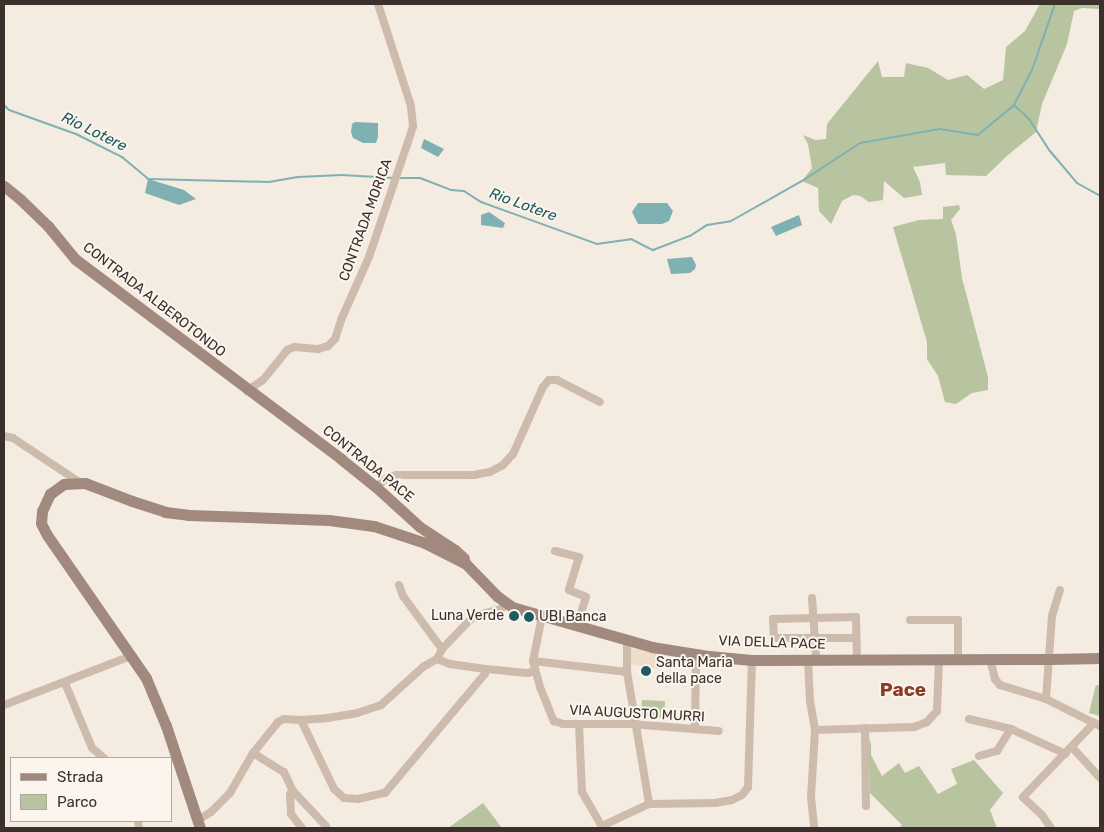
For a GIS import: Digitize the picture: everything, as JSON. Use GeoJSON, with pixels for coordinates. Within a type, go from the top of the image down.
{"type":"FeatureCollection","features":[{"type":"Feature","properties":{"kind":"main road","name":"CONTRADA ALBEROTONDO"},"geometry":{"type":"LineString","coordinates":[[4,186],[48,226],[75,260],[248,391]]}},
{"type":"Feature","properties":{"kind":"main road","name":"CONTRADA PACE"},"geometry":{"type":"LineString","coordinates":[[248,391],[376,487],[420,527],[455,550],[463,557],[466,564]]}},
{"type":"Feature","properties":{"kind":"main road"},"geometry":{"type":"LineString","coordinates":[[199,824],[154,695],[131,656],[46,535],[41,523],[42,511],[50,494],[64,484],[80,482],[165,512],[225,517],[329,520],[374,526],[425,543],[466,564]]}},
{"type":"Feature","properties":{"kind":"main road","name":"VIA DELLA PACE"},"geometry":{"type":"LineString","coordinates":[[466,564],[507,604],[627,642],[696,654],[752,660],[812,657],[857,660],[1100,658]]}},
{"type":"Feature","properties":{"kind":"street","name":"CONTRADA MORICA"},"geometry":{"type":"LineString","coordinates":[[248,391],[263,380],[287,350],[294,347],[318,349],[328,346],[335,339],[341,320],[369,257],[407,146],[413,126],[411,106],[378,4]]}},
{"type":"Feature","properties":{"kind":"street"},"geometry":{"type":"LineString","coordinates":[[376,487],[387,478],[396,475],[474,475],[490,472],[503,466],[513,454],[543,388],[549,380],[557,380],[600,402]]}},
{"type":"Feature","properties":{"kind":"street"},"geometry":{"type":"LineString","coordinates":[[4,436],[13,438],[80,482]]}},
{"type":"Feature","properties":{"kind":"street"},"geometry":{"type":"LineString","coordinates":[[555,551],[579,557],[569,590],[586,597],[577,627]]}},
{"type":"Feature","properties":{"kind":"street"},"geometry":{"type":"LineString","coordinates":[[399,585],[403,596],[442,649]]}},
{"type":"Feature","properties":{"kind":"street"},"geometry":{"type":"LineString","coordinates":[[1046,699],[1052,616],[1060,590]]}},
{"type":"Feature","properties":{"kind":"street"},"geometry":{"type":"LineString","coordinates":[[812,598],[815,638],[810,700],[815,730],[811,798],[814,828]]}},
{"type":"Feature","properties":{"kind":"street"},"geometry":{"type":"LineString","coordinates":[[199,824],[230,793],[253,753],[278,722],[284,719],[327,718],[373,709],[388,700],[423,667],[437,659],[442,649],[474,616],[501,609],[507,604]]}},
{"type":"Feature","properties":{"kind":"street"},"geometry":{"type":"LineString","coordinates":[[437,659],[450,664],[486,669],[527,673],[535,671],[533,661],[542,616]]}},
{"type":"Feature","properties":{"kind":"street"},"geometry":{"type":"LineString","coordinates":[[856,638],[774,638],[773,619],[856,616],[857,660]]}},
{"type":"Feature","properties":{"kind":"street"},"geometry":{"type":"LineString","coordinates":[[910,620],[958,620],[958,660]]}},
{"type":"Feature","properties":{"kind":"street"},"geometry":{"type":"LineString","coordinates":[[627,642],[626,672],[649,804]]}},
{"type":"Feature","properties":{"kind":"street"},"geometry":{"type":"LineString","coordinates":[[695,728],[696,654]]}},
{"type":"Feature","properties":{"kind":"street"},"geometry":{"type":"LineString","coordinates":[[4,705],[131,656]]}},
{"type":"Feature","properties":{"kind":"street"},"geometry":{"type":"LineString","coordinates":[[990,659],[995,679],[1000,685],[1046,699],[1097,725],[1072,747],[1024,797],[1042,815],[1051,828]]}},
{"type":"Feature","properties":{"kind":"street"},"geometry":{"type":"LineString","coordinates":[[579,724],[582,792],[600,824],[606,826],[649,804],[723,802],[732,800],[745,792],[748,787],[752,660]]}},
{"type":"Feature","properties":{"kind":"street"},"geometry":{"type":"LineString","coordinates":[[815,730],[914,728],[932,718],[938,712],[939,660]]}},
{"type":"Feature","properties":{"kind":"street"},"geometry":{"type":"LineString","coordinates":[[533,661],[626,672]]}},
{"type":"Feature","properties":{"kind":"street"},"geometry":{"type":"LineString","coordinates":[[301,720],[334,789],[344,798],[358,799],[385,793],[485,674],[486,669]]}},
{"type":"Feature","properties":{"kind":"street","name":"VIA AUGUSTO MURRI"},"geometry":{"type":"LineString","coordinates":[[535,671],[554,721],[579,724],[695,728],[719,731]]}},
{"type":"Feature","properties":{"kind":"street"},"geometry":{"type":"LineString","coordinates":[[65,683],[92,748],[103,757]]}},
{"type":"Feature","properties":{"kind":"street"},"geometry":{"type":"LineString","coordinates":[[969,719],[1011,728],[1066,754]]}},
{"type":"Feature","properties":{"kind":"street"},"geometry":{"type":"LineString","coordinates":[[865,728],[866,806]]}},
{"type":"Feature","properties":{"kind":"street"},"geometry":{"type":"LineString","coordinates":[[979,756],[997,751],[1011,728]]}},
{"type":"Feature","properties":{"kind":"street"},"geometry":{"type":"LineString","coordinates":[[1072,747],[1100,778]]}},
{"type":"Feature","properties":{"kind":"street"},"geometry":{"type":"LineString","coordinates":[[253,753],[284,772],[293,791],[326,826]]}},
{"type":"Feature","properties":{"kind":"street"},"geometry":{"type":"LineString","coordinates":[[293,791],[290,794],[291,814],[302,828]]}},
{"type":"Feature","properties":{"kind":"green space"},"geometry":{"type":"Polygon","coordinates":[[[1040,4],[1100,4],[1100,9],[1082,8],[1074,11],[1067,44],[1042,104],[1036,132],[986,176],[946,175],[945,163],[913,167],[920,182],[922,195],[904,198],[884,181],[883,200],[869,202],[860,196],[853,195],[842,201],[831,224],[819,211],[818,188],[802,181],[812,168],[808,144],[803,135],[815,140],[826,139],[827,124],[878,61],[882,77],[904,77],[906,63],[928,68],[948,80],[967,75],[984,89],[1003,80],[1006,47],[1025,31],[1040,4]]]}},
{"type":"Feature","properties":{"kind":"green space"},"geometry":{"type":"Polygon","coordinates":[[[959,205],[960,209],[951,220],[956,234],[962,278],[988,377],[988,390],[972,393],[956,404],[945,402],[938,376],[927,359],[927,342],[893,227],[919,220],[943,219],[943,207],[959,205]]]}},
{"type":"Feature","properties":{"kind":"green space"},"geometry":{"type":"Polygon","coordinates":[[[1096,685],[1100,686],[1100,716],[1089,713],[1096,685]]]}},
{"type":"Feature","properties":{"kind":"green space"},"geometry":{"type":"Polygon","coordinates":[[[642,700],[665,701],[664,718],[641,716],[642,700]]]}},
{"type":"Feature","properties":{"kind":"green space"},"geometry":{"type":"Polygon","coordinates":[[[868,736],[871,744],[871,755],[882,776],[899,763],[905,773],[919,766],[938,794],[957,784],[951,769],[974,760],[1003,793],[990,810],[997,828],[899,828],[902,825],[870,793],[868,736]]]}},
{"type":"Feature","properties":{"kind":"green space"},"geometry":{"type":"Polygon","coordinates":[[[483,803],[502,828],[448,828],[483,803]]]}},
{"type":"Feature","properties":{"kind":"shaded area"},"geometry":{"type":"Polygon","coordinates":[[[630,648],[662,654],[660,669],[628,664],[630,648]]]}},
{"type":"Feature","properties":{"kind":"water"},"geometry":{"type":"Polygon","coordinates":[[[355,122],[378,123],[376,143],[363,143],[353,138],[351,132],[352,124],[355,122]]]}},
{"type":"Feature","properties":{"kind":"water"},"geometry":{"type":"Polygon","coordinates":[[[424,139],[444,149],[438,157],[421,148],[424,139]]]}},
{"type":"Feature","properties":{"kind":"water"},"geometry":{"type":"Polygon","coordinates":[[[148,179],[184,190],[196,199],[179,205],[145,193],[148,179]]]}},
{"type":"Feature","properties":{"kind":"water"},"geometry":{"type":"Polygon","coordinates":[[[638,203],[667,203],[673,211],[669,221],[662,224],[638,224],[632,212],[638,203]]]}},
{"type":"Feature","properties":{"kind":"water"},"geometry":{"type":"Polygon","coordinates":[[[489,212],[505,223],[503,228],[481,225],[481,215],[489,212]]]}},
{"type":"Feature","properties":{"kind":"water"},"geometry":{"type":"Polygon","coordinates":[[[799,215],[802,225],[776,236],[771,227],[799,215]]]}},
{"type":"Feature","properties":{"kind":"water"},"geometry":{"type":"Polygon","coordinates":[[[692,257],[696,265],[695,269],[690,273],[671,274],[667,259],[692,257]]]}},
{"type":"Feature","properties":{"kind":"waterway","name":"Rio Lotere"},"geometry":{"type":"LineString","coordinates":[[398,178],[420,178],[451,190],[464,191],[481,202],[597,244],[631,239],[653,250],[690,236],[707,225],[731,221],[802,181],[860,143],[940,129],[978,135],[1014,105],[1032,70],[1055,4]]}},
{"type":"Feature","properties":{"kind":"waterway","name":"Rio Lotere"},"geometry":{"type":"LineString","coordinates":[[4,105],[9,110],[76,134],[122,157],[148,179],[269,182],[298,177],[342,175],[394,178]]}},
{"type":"Feature","properties":{"kind":"waterway"},"geometry":{"type":"LineString","coordinates":[[1014,105],[1029,119],[1050,151],[1077,183],[1100,196]]}},
{"type":"Feature","properties":{"kind":"place","name":"Luna Verde"},"geometry":{"type":"Point","coordinates":[514,616]}},
{"type":"Feature","properties":{"kind":"place","name":"UBI Banca"},"geometry":{"type":"Point","coordinates":[529,617]}},
{"type":"Feature","properties":{"kind":"place","name":"Santa Maria della pace"},"geometry":{"type":"Point","coordinates":[646,671]}},
{"type":"Feature","properties":{"kind":"district","name":"Pace"},"geometry":{"type":"Point","coordinates":[903,690]}}]}
